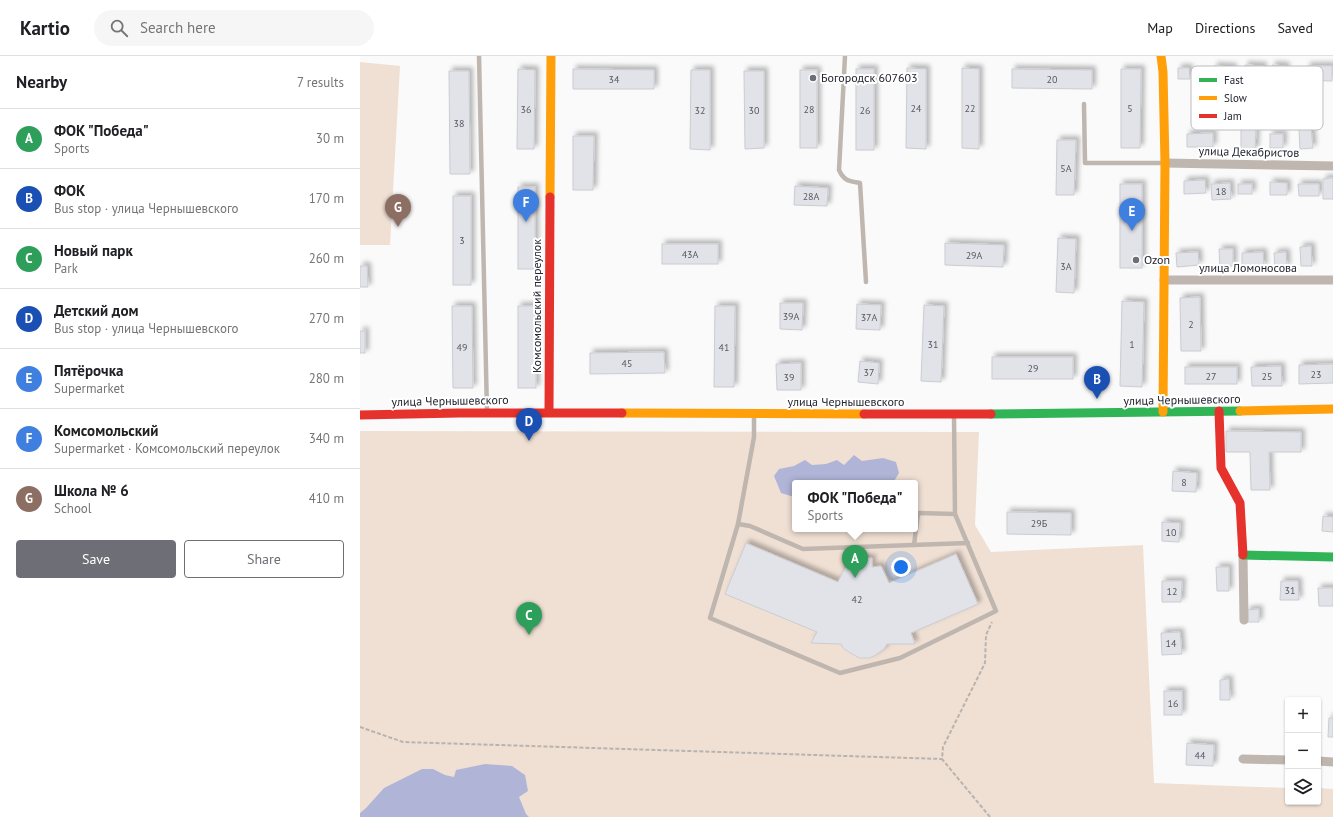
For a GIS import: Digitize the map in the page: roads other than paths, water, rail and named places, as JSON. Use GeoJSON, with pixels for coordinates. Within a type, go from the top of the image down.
{"type":"FeatureCollection","features":[{"type":"Feature","properties":{"kind":"street","name":"Комсомольский переулок"},"geometry":{"type":"LineString","coordinates":[[549,412],[551,56]]}},
{"type":"Feature","properties":{"kind":"street"},"geometry":{"type":"LineString","coordinates":[[1161,56],[1163,72],[1165,163],[1163,412]]}},
{"type":"Feature","properties":{"kind":"street","name":"улица Декабристов"},"geometry":{"type":"LineString","coordinates":[[1165,163],[1333,166]]}},
{"type":"Feature","properties":{"kind":"street","name":"улица Ломоносова"},"geometry":{"type":"LineString","coordinates":[[1164,280],[1333,280]]}},
{"type":"Feature","properties":{"kind":"street","name":"улица Чернышевского"},"geometry":{"type":"LineString","coordinates":[[360,415],[549,412],[954,414],[1333,409]]}},
{"type":"Feature","properties":{"kind":"street"},"geometry":{"type":"LineString","coordinates":[[1219,411],[1221,468],[1240,503],[1244,620]]}},
{"type":"Feature","properties":{"kind":"street"},"geometry":{"type":"LineString","coordinates":[[1243,556],[1333,557]]}},
{"type":"Feature","properties":{"kind":"street"},"geometry":{"type":"LineString","coordinates":[[1243,759],[1285,760]]}},
{"type":"Feature","properties":{"kind":"street"},"geometry":{"type":"LineString","coordinates":[[1321,761],[1333,762]]}},
{"type":"Feature","properties":{"kind":"lane"},"geometry":{"type":"LineString","coordinates":[[479,56],[487,413]]}},
{"type":"Feature","properties":{"kind":"lane"},"geometry":{"type":"LineString","coordinates":[[845,56],[839,170],[842,177],[850,181],[860,183],[866,282]]}},
{"type":"Feature","properties":{"kind":"lane"},"geometry":{"type":"LineString","coordinates":[[1084,104],[1085,163],[1165,163]]}},
{"type":"Feature","properties":{"kind":"lane"},"geometry":{"type":"LineString","coordinates":[[754,414],[754,437],[738,524],[710,618],[840,673],[900,658],[996,611],[955,514],[954,414]]}},
{"type":"Feature","properties":{"kind":"lane"},"geometry":{"type":"LineString","coordinates":[[918,513],[955,514]]}},
{"type":"Feature","properties":{"kind":"lane"},"geometry":{"type":"LineString","coordinates":[[738,524],[750,526],[803,548],[968,543]]}},
{"type":"Feature","properties":{"kind":"lane"},"geometry":{"type":"LineString","coordinates":[[914,545],[916,532]]}},
{"type":"Feature","properties":{"kind":"water"},"geometry":{"type":"Polygon","coordinates":[[[854,455],[862,461],[883,458],[896,462],[899,473],[895,480],[792,480],[792,496],[781,493],[774,476],[779,469],[794,466],[805,460],[812,465],[826,464],[837,460],[844,465],[854,455]]]}},
{"type":"Feature","properties":{"kind":"water"},"geometry":{"type":"Polygon","coordinates":[[[485,764],[512,766],[525,775],[528,791],[519,797],[526,814],[529,817],[360,817],[360,813],[384,788],[422,769],[433,769],[445,775],[454,777],[456,770],[485,764]]]}},
{"type":"Feature","properties":{"kind":"place","name":"Богородск 607603"},"geometry":{"type":"Point","coordinates":[813,78]}},
{"type":"Feature","properties":{"kind":"place","name":"Комсомольский"},"geometry":{"type":"Point","coordinates":[526,222]}},
{"type":"Feature","properties":{"kind":"place","name":"Школа № 6"},"geometry":{"type":"Point","coordinates":[398,227]}},
{"type":"Feature","properties":{"kind":"place","name":"Пятёрочка"},"geometry":{"type":"Point","coordinates":[1132,231]}},
{"type":"Feature","properties":{"kind":"place","name":"Ozon"},"geometry":{"type":"Point","coordinates":[1136,260]}},
{"type":"Feature","properties":{"kind":"place","name":"ФОК"},"geometry":{"type":"Point","coordinates":[1097,399]}},
{"type":"Feature","properties":{"kind":"place","name":"Детский дом"},"geometry":{"type":"Point","coordinates":[529,441]}},
{"type":"Feature","properties":{"kind":"place","name":"ФОК \"Победа\""},"geometry":{"type":"Point","coordinates":[855,578]}},
{"type":"Feature","properties":{"kind":"place","name":"Новый парк"},"geometry":{"type":"Point","coordinates":[529,635]}}]}
